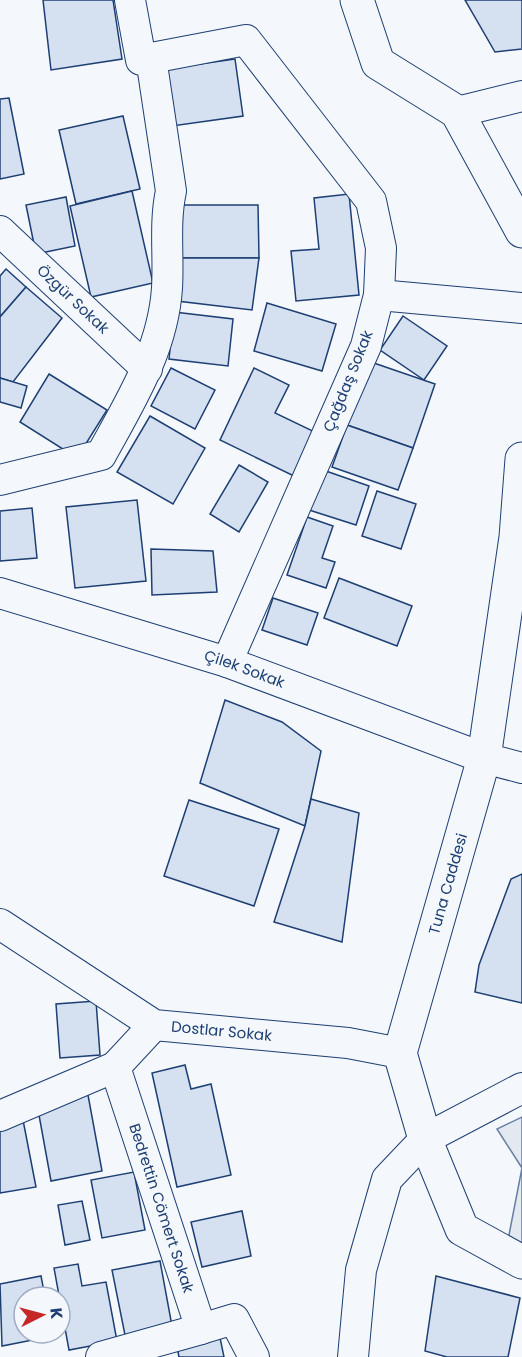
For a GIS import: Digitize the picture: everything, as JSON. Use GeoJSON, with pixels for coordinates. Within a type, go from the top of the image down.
{"type":"FeatureCollection","features":[{"type":"Feature","properties":{"kind":"street"},"geometry":{"type":"LineString","coordinates":[[0,480],[100,455],[147,369],[159,332],[167,290],[167,209],[171,191],[146,59],[130,0]]}},
{"type":"Feature","properties":{"kind":"street"},"geometry":{"type":"LineString","coordinates":[[357,0],[378,63],[457,112],[522,231]]}},
{"type":"Feature","properties":{"kind":"street","name":"Çağdaş Sokak"},"geometry":{"type":"LineString","coordinates":[[146,59],[246,40],[371,201],[381,249],[379,295],[366,346],[226,662]]}},
{"type":"Feature","properties":{"kind":"street"},"geometry":{"type":"LineString","coordinates":[[457,112],[522,96]]}},
{"type":"Feature","properties":{"kind":"street","name":"Özgür Sokak"},"geometry":{"type":"LineString","coordinates":[[0,231],[147,369]]}},
{"type":"Feature","properties":{"kind":"street"},"geometry":{"type":"LineString","coordinates":[[379,295],[522,308]]}},
{"type":"Feature","properties":{"kind":"street","name":"Tuna Caddesi"},"geometry":{"type":"LineString","coordinates":[[400,1053],[484,758],[519,537],[522,459]]}},
{"type":"Feature","properties":{"kind":"street","name":"Çilek Sokak"},"geometry":{"type":"LineString","coordinates":[[0,593],[226,662],[484,758],[522,768]]}},
{"type":"Feature","properties":{"kind":"street","name":"Dostlar Sokak"},"geometry":{"type":"LineString","coordinates":[[0,924],[154,1025],[348,1043],[400,1053]]}},
{"type":"Feature","properties":{"kind":"street"},"geometry":{"type":"LineString","coordinates":[[0,1116],[115,1068],[154,1025]]}},
{"type":"Feature","properties":{"kind":"street"},"geometry":{"type":"LineString","coordinates":[[400,1053],[424,1139],[462,1229],[522,1262]]}},
{"type":"Feature","properties":{"kind":"street","name":"Bedrettin Cömert Sokak"},"geometry":{"type":"LineString","coordinates":[[115,1068],[201,1329]]}},
{"type":"Feature","properties":{"kind":"street"},"geometry":{"type":"LineString","coordinates":[[354,1357],[361,1270],[387,1179],[424,1139],[522,1088]]}},
{"type":"Feature","properties":{"kind":"street"},"geometry":{"type":"LineString","coordinates":[[101,1357],[234,1319],[254,1357]]}},
{"type":"Feature","properties":{"kind":"shaded area"},"geometry":{"type":"Polygon","coordinates":[[[522,1117],[522,1168],[497,1129],[522,1117]]]}},
{"type":"Feature","properties":{"kind":"shaded area"},"geometry":{"type":"Polygon","coordinates":[[[522,1168],[522,1243],[508,1240],[522,1168]]]}},
{"type":"Feature","properties":{"kind":"building"},"geometry":{"type":"Polygon","coordinates":[[[43,0],[113,0],[122,59],[51,70],[43,0]]]}},
{"type":"Feature","properties":{"kind":"building"},"geometry":{"type":"Polygon","coordinates":[[[465,0],[522,0],[522,49],[495,52],[465,0]]]}},
{"type":"Feature","properties":{"kind":"building"},"geometry":{"type":"Polygon","coordinates":[[[235,59],[243,116],[172,126],[164,69],[235,59]]]}},
{"type":"Feature","properties":{"kind":"building"},"geometry":{"type":"Polygon","coordinates":[[[9,98],[24,174],[0,179],[0,99],[9,98]]]}},
{"type":"Feature","properties":{"kind":"building"},"geometry":{"type":"Polygon","coordinates":[[[123,116],[140,189],[76,204],[59,130],[123,116]]]}},
{"type":"Feature","properties":{"kind":"building"},"geometry":{"type":"Polygon","coordinates":[[[132,191],[153,283],[91,297],[70,206],[132,191]]]}},
{"type":"Feature","properties":{"kind":"building"},"geometry":{"type":"Polygon","coordinates":[[[349,194],[359,295],[296,301],[291,251],[319,249],[314,198],[349,194]]]}},
{"type":"Feature","properties":{"kind":"building"},"geometry":{"type":"Polygon","coordinates":[[[66,197],[75,246],[36,254],[26,205],[66,197]]]}},
{"type":"Feature","properties":{"kind":"building"},"geometry":{"type":"Polygon","coordinates":[[[182,205],[258,205],[259,258],[182,258],[182,205]]]}},
{"type":"Feature","properties":{"kind":"building"},"geometry":{"type":"Polygon","coordinates":[[[182,258],[259,258],[252,310],[177,301],[182,258]]]}},
{"type":"Feature","properties":{"kind":"building"},"geometry":{"type":"Polygon","coordinates":[[[6,269],[26,287],[0,317],[0,276],[6,269]]]}},
{"type":"Feature","properties":{"kind":"building"},"geometry":{"type":"Polygon","coordinates":[[[26,287],[62,318],[13,382],[0,378],[0,317],[26,287]]]}},
{"type":"Feature","properties":{"kind":"building"},"geometry":{"type":"Polygon","coordinates":[[[267,303],[336,324],[322,371],[254,351],[267,303]]]}},
{"type":"Feature","properties":{"kind":"building"},"geometry":{"type":"Polygon","coordinates":[[[174,312],[233,319],[228,366],[169,359],[174,312]]]}},
{"type":"Feature","properties":{"kind":"building"},"geometry":{"type":"Polygon","coordinates":[[[403,316],[447,346],[424,380],[380,350],[403,316]]]}},
{"type":"Feature","properties":{"kind":"building"},"geometry":{"type":"Polygon","coordinates":[[[368,361],[435,384],[413,448],[347,425],[368,361]]]}},
{"type":"Feature","properties":{"kind":"building"},"geometry":{"type":"Polygon","coordinates":[[[171,368],[215,390],[195,429],[151,406],[171,368]]]}},
{"type":"Feature","properties":{"kind":"building"},"geometry":{"type":"Polygon","coordinates":[[[254,368],[289,385],[275,413],[319,434],[298,478],[220,440],[254,368]]]}},
{"type":"Feature","properties":{"kind":"building"},"geometry":{"type":"Polygon","coordinates":[[[49,374],[107,410],[77,458],[20,422],[49,374]]]}},
{"type":"Feature","properties":{"kind":"building"},"geometry":{"type":"Polygon","coordinates":[[[0,378],[27,386],[21,408],[0,402],[0,378]]]}},
{"type":"Feature","properties":{"kind":"building"},"geometry":{"type":"Polygon","coordinates":[[[150,416],[205,448],[173,504],[117,472],[150,416]]]}},
{"type":"Feature","properties":{"kind":"building"},"geometry":{"type":"Polygon","coordinates":[[[347,425],[413,448],[398,490],[332,467],[347,425]]]}},
{"type":"Feature","properties":{"kind":"building"},"geometry":{"type":"Polygon","coordinates":[[[239,465],[268,482],[239,532],[210,514],[239,465]]]}},
{"type":"Feature","properties":{"kind":"building"},"geometry":{"type":"Polygon","coordinates":[[[323,470],[369,486],[356,525],[309,510],[323,470]]]}},
{"type":"Feature","properties":{"kind":"building"},"geometry":{"type":"Polygon","coordinates":[[[377,491],[416,504],[401,549],[362,536],[377,491]]]}},
{"type":"Feature","properties":{"kind":"building"},"geometry":{"type":"Polygon","coordinates":[[[137,500],[146,581],[75,588],[66,507],[137,500]]]}},
{"type":"Feature","properties":{"kind":"building"},"geometry":{"type":"Polygon","coordinates":[[[32,508],[37,558],[0,561],[0,511],[32,508]]]}},
{"type":"Feature","properties":{"kind":"building"},"geometry":{"type":"Polygon","coordinates":[[[307,517],[333,526],[322,558],[335,562],[326,588],[287,575],[307,517]]]}},
{"type":"Feature","properties":{"kind":"building"},"geometry":{"type":"Polygon","coordinates":[[[151,549],[213,551],[217,592],[152,595],[151,549]]]}},
{"type":"Feature","properties":{"kind":"building"},"geometry":{"type":"Polygon","coordinates":[[[339,578],[412,606],[397,646],[324,618],[339,578]]]}},
{"type":"Feature","properties":{"kind":"building"},"geometry":{"type":"Polygon","coordinates":[[[273,598],[318,613],[307,645],[262,630],[273,598]]]}},
{"type":"Feature","properties":{"kind":"building"},"geometry":{"type":"Polygon","coordinates":[[[225,700],[282,722],[321,751],[305,826],[200,783],[225,700]]]}},
{"type":"Feature","properties":{"kind":"building"},"geometry":{"type":"Polygon","coordinates":[[[311,799],[359,813],[342,942],[274,922],[305,826],[311,799]]]}},
{"type":"Feature","properties":{"kind":"building"},"geometry":{"type":"Polygon","coordinates":[[[189,800],[279,829],[254,906],[164,876],[189,800]]]}},
{"type":"Feature","properties":{"kind":"building"},"geometry":{"type":"Polygon","coordinates":[[[522,874],[522,1003],[475,992],[479,965],[511,879],[522,874]]]}},
{"type":"Feature","properties":{"kind":"building"},"geometry":{"type":"Polygon","coordinates":[[[96,1001],[100,1055],[60,1058],[56,1004],[96,1001]]]}},
{"type":"Feature","properties":{"kind":"building"},"geometry":{"type":"Polygon","coordinates":[[[185,1065],[191,1089],[211,1084],[231,1175],[177,1187],[152,1073],[185,1065]]]}},
{"type":"Feature","properties":{"kind":"building"},"geometry":{"type":"Polygon","coordinates":[[[88,1095],[102,1171],[51,1181],[37,1104],[88,1095]]]}},
{"type":"Feature","properties":{"kind":"building"},"geometry":{"type":"Polygon","coordinates":[[[23,1120],[36,1187],[0,1193],[0,1124],[23,1120]]]}},
{"type":"Feature","properties":{"kind":"building"},"geometry":{"type":"Polygon","coordinates":[[[134,1172],[145,1230],[102,1238],[91,1180],[134,1172]]]}},
{"type":"Feature","properties":{"kind":"building"},"geometry":{"type":"Polygon","coordinates":[[[82,1201],[90,1240],[65,1245],[58,1205],[82,1201]]]}},
{"type":"Feature","properties":{"kind":"building"},"geometry":{"type":"Polygon","coordinates":[[[242,1211],[251,1256],[202,1267],[191,1222],[242,1211]]]}},
{"type":"Feature","properties":{"kind":"building"},"geometry":{"type":"Polygon","coordinates":[[[160,1261],[172,1326],[125,1335],[112,1270],[160,1261]]]}},
{"type":"Feature","properties":{"kind":"building"},"geometry":{"type":"Polygon","coordinates":[[[78,1264],[82,1286],[106,1282],[117,1341],[69,1350],[68,1345],[72,1345],[72,1285],[57,1285],[54,1268],[78,1264]]]}},
{"type":"Feature","properties":{"kind":"building"},"geometry":{"type":"Polygon","coordinates":[[[41,1276],[43,1285],[12,1285],[12,1344],[2,1346],[0,1284],[41,1276]]]}},
{"type":"Feature","properties":{"kind":"building"},"geometry":{"type":"Polygon","coordinates":[[[436,1276],[520,1298],[508,1357],[447,1357],[425,1351],[436,1276]]]}},
{"type":"Feature","properties":{"kind":"building"},"geometry":{"type":"Polygon","coordinates":[[[219,1333],[224,1357],[179,1357],[176,1342],[219,1333]]]}}]}
